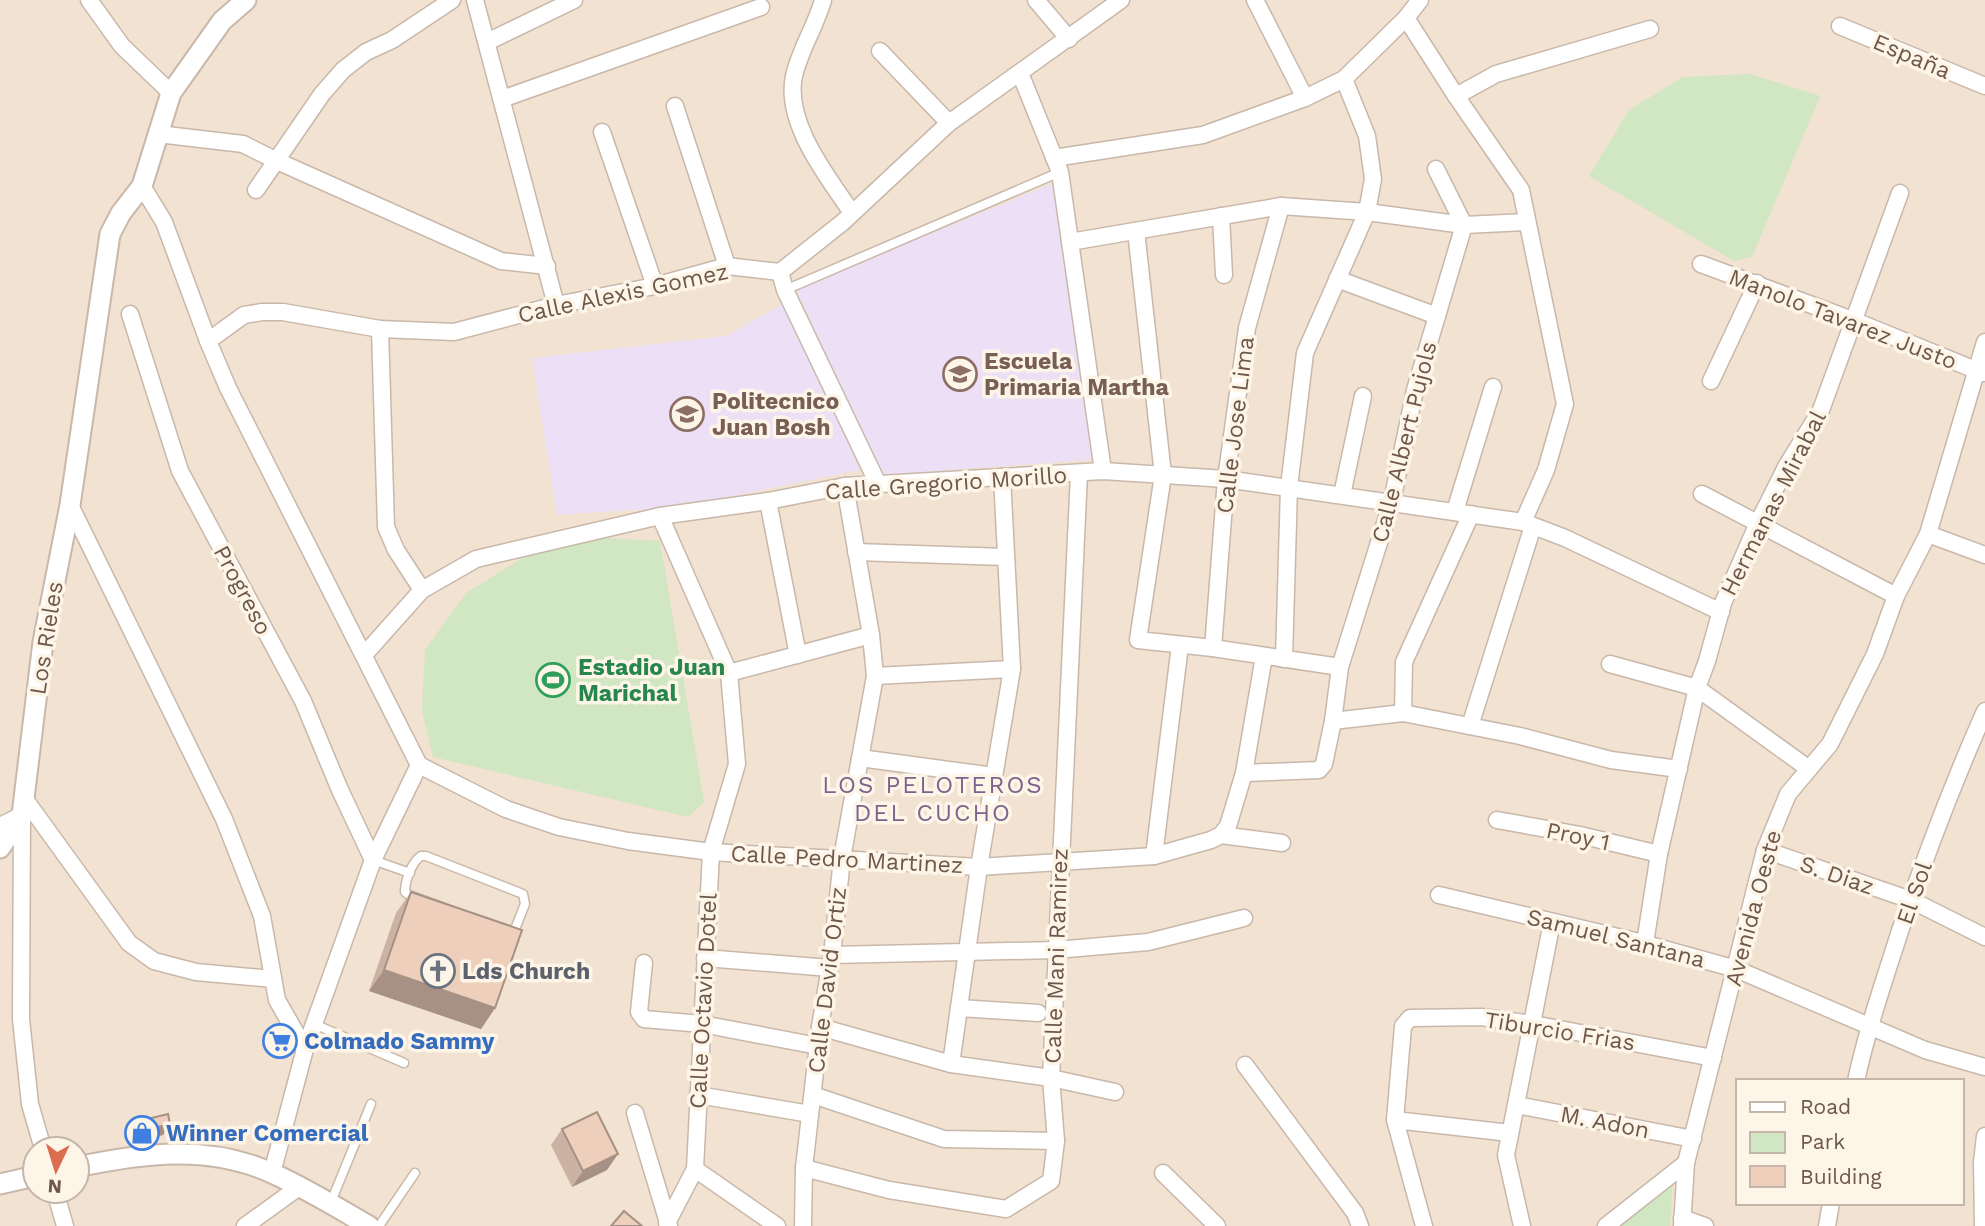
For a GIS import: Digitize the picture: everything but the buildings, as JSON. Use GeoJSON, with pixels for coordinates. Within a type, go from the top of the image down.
{"type":"FeatureCollection","features":[{"type":"Feature","properties":{"kind":"street"},"geometry":{"type":"LineString","coordinates":[[89,0],[122,46],[171,93]]}},
{"type":"Feature","properties":{"kind":"street"},"geometry":{"type":"LineString","coordinates":[[246,0],[222,21],[171,93],[142,186],[164,222],[228,388],[419,765],[373,860],[305,1049],[272,1172]]}},
{"type":"Feature","properties":{"kind":"street"},"geometry":{"type":"LineString","coordinates":[[256,190],[323,94],[343,70],[366,52],[392,40],[452,0]]}},
{"type":"Feature","properties":{"kind":"street"},"geometry":{"type":"LineString","coordinates":[[475,0],[556,305]]}},
{"type":"Feature","properties":{"kind":"street"},"geometry":{"type":"LineString","coordinates":[[487,43],[574,0]]}},
{"type":"Feature","properties":{"kind":"street"},"geometry":{"type":"LineString","coordinates":[[823,0],[794,76],[793,92],[797,114],[810,150],[852,213]]}},
{"type":"Feature","properties":{"kind":"street"},"geometry":{"type":"LineString","coordinates":[[1036,0],[1069,39]]}},
{"type":"Feature","properties":{"kind":"street"},"geometry":{"type":"LineString","coordinates":[[877,484],[785,290],[780,272],[852,213],[949,123],[1121,0]]}},
{"type":"Feature","properties":{"kind":"street"},"geometry":{"type":"LineString","coordinates":[[1255,0],[1305,98]]}},
{"type":"Feature","properties":{"kind":"street"},"geometry":{"type":"LineString","coordinates":[[1057,165],[1203,135],[1305,98],[1344,79],[1406,18],[1420,0]]}},
{"type":"Feature","properties":{"kind":"street"},"geometry":{"type":"LineString","coordinates":[[502,99],[761,7]]}},
{"type":"Feature","properties":{"kind":"street"},"geometry":{"type":"LineString","coordinates":[[1406,18],[1521,190],[1565,404],[1470,726]]}},
{"type":"Feature","properties":{"kind":"street","name":"España"},"geometry":{"type":"LineString","coordinates":[[1840,26],[1985,86]]}},
{"type":"Feature","properties":{"kind":"street"},"geometry":{"type":"LineString","coordinates":[[1456,96],[1496,74],[1650,29]]}},
{"type":"Feature","properties":{"kind":"street"},"geometry":{"type":"LineString","coordinates":[[880,51],[949,123]]}},
{"type":"Feature","properties":{"kind":"street"},"geometry":{"type":"LineString","coordinates":[[1020,73],[1057,165],[1103,471]]}},
{"type":"Feature","properties":{"kind":"street"},"geometry":{"type":"LineString","coordinates":[[1284,659],[1289,487],[1305,353],[1367,212],[1373,180],[1367,136],[1344,79]]}},
{"type":"Feature","properties":{"kind":"street"},"geometry":{"type":"LineString","coordinates":[[675,106],[727,266]]}},
{"type":"Feature","properties":{"kind":"street"},"geometry":{"type":"LineString","coordinates":[[602,132],[655,286]]}},
{"type":"Feature","properties":{"kind":"street"},"geometry":{"type":"LineString","coordinates":[[158,134],[243,144],[277,162],[502,261],[547,266]]}},
{"type":"Feature","properties":{"kind":"street"},"geometry":{"type":"LineString","coordinates":[[1436,169],[1464,225]]}},
{"type":"Feature","properties":{"kind":"street","name":"Los Rieles"},"geometry":{"type":"LineString","coordinates":[[39,1135],[30,1104],[21,1019],[23,807],[43,642],[70,505],[110,234],[121,213],[142,186]]}},
{"type":"Feature","properties":{"kind":"street","name":"Hermanas Mirabal"},"geometry":{"type":"LineString","coordinates":[[1646,943],[1659,854],[1697,688],[1721,612],[1758,523],[1786,467],[1821,410],[1900,193]]}},
{"type":"Feature","properties":{"kind":"street"},"geometry":{"type":"LineString","coordinates":[[1070,242],[1281,206],[1367,212],[1464,225],[1526,222]]}},
{"type":"Feature","properties":{"kind":"street","name":"Calle Jose Lima"},"geometry":{"type":"LineString","coordinates":[[1213,648],[1226,479],[1247,328],[1281,206]]}},
{"type":"Feature","properties":{"kind":"street"},"geometry":{"type":"LineString","coordinates":[[1221,216],[1224,275]]}},
{"type":"Feature","properties":{"kind":"street","name":"Calle Albert Pujols"},"geometry":{"type":"LineString","coordinates":[[1244,773],[1319,770],[1324,764],[1340,667],[1392,502],[1415,390],[1464,225]]}},
{"type":"Feature","properties":{"kind":"street"},"geometry":{"type":"LineString","coordinates":[[1136,230],[1163,475],[1138,640],[1340,667]]}},
{"type":"Feature","properties":{"kind":"street","name":"Manolo Tavarez Justo"},"geometry":{"type":"LineString","coordinates":[[1701,264],[1855,321],[1980,372]]}},
{"type":"Feature","properties":{"kind":"street","name":"Calle Alexis Gomez"},"geometry":{"type":"LineString","coordinates":[[208,341],[244,315],[262,312],[283,312],[380,329],[454,332],[556,305],[655,286],[727,266],[780,272]]}},
{"type":"Feature","properties":{"kind":"street"},"geometry":{"type":"LineString","coordinates":[[1337,279],[1437,316]]}},
{"type":"Feature","properties":{"kind":"street"},"geometry":{"type":"LineString","coordinates":[[1711,381],[1757,284]]}},
{"type":"Feature","properties":{"kind":"street","name":"Progreso"},"geometry":{"type":"LineString","coordinates":[[130,314],[180,471],[303,701],[373,860]]}},
{"type":"Feature","properties":{"kind":"street"},"geometry":{"type":"LineString","coordinates":[[380,329],[386,527],[396,550],[422,590]]}},
{"type":"Feature","properties":{"kind":"street","name":"Avenida Oeste"},"geometry":{"type":"LineString","coordinates":[[1682,1222],[1686,1163],[1765,850],[1787,794],[1830,744],[1875,654],[1896,596],[1928,534],[1980,372],[1985,342]]}},
{"type":"Feature","properties":{"kind":"street"},"geometry":{"type":"LineString","coordinates":[[1403,713],[1404,662],[1463,513],[1493,387]]}},
{"type":"Feature","properties":{"kind":"street"},"geometry":{"type":"LineString","coordinates":[[1342,495],[1363,396]]}},
{"type":"Feature","properties":{"kind":"street","name":"Calle Gregorio Morillo"},"geometry":{"type":"LineString","coordinates":[[364,655],[422,590],[476,559],[660,516],[768,502],[845,486],[1103,471],[1226,479],[1528,524],[1565,538],[1721,612]]}},
{"type":"Feature","properties":{"kind":"street","name":"Calle Mani Ramirez"},"geometry":{"type":"LineString","coordinates":[[804,1168],[889,1190],[1006,1209],[1051,1181],[1056,1141],[1051,1078],[1056,950],[1079,472]]}},
{"type":"Feature","properties":{"kind":"street"},"geometry":{"type":"LineString","coordinates":[[951,1064],[979,867],[1012,668],[1002,477]]}},
{"type":"Feature","properties":{"kind":"street","name":"Calle David Ortiz"},"geometry":{"type":"LineString","coordinates":[[803,1226],[804,1168],[820,1027],[831,962],[842,859],[875,676],[871,635],[845,486]]}},
{"type":"Feature","properties":{"kind":"street"},"geometry":{"type":"LineString","coordinates":[[1702,494],[1896,596]]}},
{"type":"Feature","properties":{"kind":"street"},"geometry":{"type":"LineString","coordinates":[[768,502],[797,655]]}},
{"type":"Feature","properties":{"kind":"street"},"geometry":{"type":"LineString","coordinates":[[70,505],[224,820],[262,916],[277,1000],[305,1049]]}},
{"type":"Feature","properties":{"kind":"street","name":"Calle Octavio Dotel"},"geometry":{"type":"LineString","coordinates":[[660,516],[729,673],[737,764],[711,852],[695,1169]]}},
{"type":"Feature","properties":{"kind":"street"},"geometry":{"type":"LineString","coordinates":[[1928,534],[1985,555]]}},
{"type":"Feature","properties":{"kind":"street"},"geometry":{"type":"LineString","coordinates":[[856,552],[1006,557]]}},
{"type":"Feature","properties":{"kind":"street"},"geometry":{"type":"LineString","coordinates":[[729,673],[871,635]]}},
{"type":"Feature","properties":{"kind":"street"},"geometry":{"type":"LineString","coordinates":[[1154,856],[1180,645]]}},
{"type":"Feature","properties":{"kind":"street"},"geometry":{"type":"LineString","coordinates":[[1264,656],[1244,773],[1228,825],[1221,835],[1282,843]]}},
{"type":"Feature","properties":{"kind":"street"},"geometry":{"type":"LineString","coordinates":[[1610,664],[1697,688],[1809,769]]}},
{"type":"Feature","properties":{"kind":"street"},"geometry":{"type":"LineString","coordinates":[[875,676],[1012,668]]}},
{"type":"Feature","properties":{"kind":"street","name":"El Sol"},"geometry":{"type":"LineString","coordinates":[[1857,1079],[1870,1027],[1911,900],[1954,780],[1985,711]]}},
{"type":"Feature","properties":{"kind":"street"},"geometry":{"type":"LineString","coordinates":[[1333,721],[1403,713],[1569,748],[1611,760],[1679,769]]}},
{"type":"Feature","properties":{"kind":"street"},"geometry":{"type":"LineString","coordinates":[[860,758],[994,776]]}},
{"type":"Feature","properties":{"kind":"street","name":"Calle Pedro Martinez"},"geometry":{"type":"LineString","coordinates":[[419,765],[506,809],[559,827],[628,841],[711,852],[979,867],[1154,856],[1212,841],[1221,835]]}},
{"type":"Feature","properties":{"kind":"street"},"geometry":{"type":"LineString","coordinates":[[23,807],[129,943],[146,956],[154,961],[196,971],[273,979]]}},
{"type":"Feature","properties":{"kind":"street"},"geometry":{"type":"LineString","coordinates":[[0,826],[23,807]]}},
{"type":"Feature","properties":{"kind":"street"},"geometry":{"type":"LineString","coordinates":[[0,848],[23,807]]}},
{"type":"Feature","properties":{"kind":"street","name":"Proy 1"},"geometry":{"type":"LineString","coordinates":[[1497,820],[1580,835],[1659,854]]}},
{"type":"Feature","properties":{"kind":"street","name":"S. Diaz"},"geometry":{"type":"LineString","coordinates":[[1765,850],[1911,900],[1985,937]]}},
{"type":"Feature","properties":{"kind":"street","name":"Samuel Santana"},"geometry":{"type":"LineString","coordinates":[[1439,895],[1646,943],[1736,969],[1925,1050],[1985,1068]]}},
{"type":"Feature","properties":{"kind":"street"},"geometry":{"type":"LineString","coordinates":[[705,958],[831,962],[1056,950],[1148,942],[1244,918]]}},
{"type":"Feature","properties":{"kind":"street"},"geometry":{"type":"LineString","coordinates":[[1522,1226],[1506,1155],[1552,922]]}},
{"type":"Feature","properties":{"kind":"street"},"geometry":{"type":"LineString","coordinates":[[644,963],[639,1012],[644,1019],[702,1024],[818,1046]]}},
{"type":"Feature","properties":{"kind":"street"},"geometry":{"type":"LineString","coordinates":[[959,1008],[1038,1013]]}},
{"type":"Feature","properties":{"kind":"street","name":"Tiburcio Frias"},"geometry":{"type":"LineString","coordinates":[[1395,1120],[1403,1026],[1410,1018],[1480,1017],[1533,1024],[1713,1058]]}},
{"type":"Feature","properties":{"kind":"street"},"geometry":{"type":"LineString","coordinates":[[820,1027],[951,1064],[1051,1078],[1115,1092]]}},
{"type":"Feature","properties":{"kind":"street"},"geometry":{"type":"LineString","coordinates":[[1245,1065],[1355,1213],[1360,1226]]}},
{"type":"Feature","properties":{"kind":"street"},"geometry":{"type":"LineString","coordinates":[[813,1095],[944,1139],[1056,1141]]}},
{"type":"Feature","properties":{"kind":"street"},"geometry":{"type":"LineString","coordinates":[[698,1096],[810,1114]]}},
{"type":"Feature","properties":{"kind":"street","name":"M. Adon"},"geometry":{"type":"LineString","coordinates":[[1517,1105],[1693,1139]]}},
{"type":"Feature","properties":{"kind":"street"},"geometry":{"type":"LineString","coordinates":[[635,1113],[668,1225]]}},
{"type":"Feature","properties":{"kind":"street"},"geometry":{"type":"LineString","coordinates":[[1424,1226],[1395,1120],[1510,1133]]}},
{"type":"Feature","properties":{"kind":"street"},"geometry":{"type":"LineString","coordinates":[[1983,1226],[1985,1136]]}},
{"type":"Feature","properties":{"kind":"street"},"geometry":{"type":"LineString","coordinates":[[91,1164],[159,1153],[214,1157],[272,1172],[369,1226]]}},
{"type":"Feature","properties":{"kind":"street"},"geometry":{"type":"LineString","coordinates":[[1606,1226],[1686,1163]]}},
{"type":"Feature","properties":{"kind":"street"},"geometry":{"type":"LineString","coordinates":[[668,1225],[695,1169],[777,1226]]}},
{"type":"Feature","properties":{"kind":"street"},"geometry":{"type":"LineString","coordinates":[[1163,1173],[1217,1226]]}},
{"type":"Feature","properties":{"kind":"street"},"geometry":{"type":"LineString","coordinates":[[3,1182],[21,1179]]}},
{"type":"Feature","properties":{"kind":"street"},"geometry":{"type":"LineString","coordinates":[[245,1226],[299,1187]]}},
{"type":"Feature","properties":{"kind":"street"},"geometry":{"type":"LineString","coordinates":[[59,1205],[65,1226]]}},
{"type":"Feature","properties":{"kind":"street"},"geometry":{"type":"LineString","coordinates":[[1827,1226],[1831,1205]]}},
{"type":"Feature","properties":{"kind":"street"},"geometry":{"type":"LineString","coordinates":[[1682,1222],[1705,1226]]}},
{"type":"Feature","properties":{"kind":"lane"},"geometry":{"type":"LineString","coordinates":[[785,290],[1057,165]]}},
{"type":"Feature","properties":{"kind":"lane"},"geometry":{"type":"LineString","coordinates":[[426,856],[523,894],[525,904],[514,929],[506,931],[409,895],[405,892],[405,887],[410,873],[416,859],[426,856]]}},
{"type":"Feature","properties":{"kind":"lane"},"geometry":{"type":"LineString","coordinates":[[373,860],[410,873]]}},
{"type":"Feature","properties":{"kind":"lane"},"geometry":{"type":"LineString","coordinates":[[314,1024],[404,1063]]}},
{"type":"Feature","properties":{"kind":"lane"},"geometry":{"type":"LineString","coordinates":[[330,1204],[370,1104]]}},
{"type":"Feature","properties":{"kind":"lane"},"geometry":{"type":"LineString","coordinates":[[379,1226],[415,1173]]}},
{"type":"Feature","properties":{"kind":"shaded area"},"geometry":{"type":"Polygon","coordinates":[[[0,0],[1985,0],[1985,1226],[0,1226],[0,0]]]}},
{"type":"Feature","properties":{"kind":"shaded area","name":"Escuela Primaria Martha"},"geometry":{"type":"Polygon","coordinates":[[[1054,183],[1067,280],[1101,459],[882,475],[796,289],[1054,183]]]}},
{"type":"Feature","properties":{"kind":"shaded area","name":"Politecnico Juan Bosh"},"geometry":{"type":"Polygon","coordinates":[[[784,303],[860,470],[677,507],[557,515],[532,358],[726,336],[784,303]]]}},
{"type":"Feature","properties":{"kind":"green space"},"geometry":{"type":"Polygon","coordinates":[[[1750,74],[1820,96],[1752,257],[1734,261],[1589,176],[1629,110],[1683,77],[1750,74]]]}},
{"type":"Feature","properties":{"kind":"green space","name":"Estadio Juan Marichal"},"geometry":{"type":"Polygon","coordinates":[[[605,538],[660,541],[704,802],[688,817],[433,757],[422,711],[425,650],[466,593],[532,552],[605,538]]]}},
{"type":"Feature","properties":{"kind":"green space"},"geometry":{"type":"Polygon","coordinates":[[[1673,1181],[1670,1226],[1618,1226],[1673,1181]]]}},
{"type":"Feature","properties":{"kind":"place","name":"Escuela Primaria Martha"},"geometry":{"type":"Point","coordinates":[960,374]}},
{"type":"Feature","properties":{"kind":"place","name":"Politecnico Juan Bosh"},"geometry":{"type":"Point","coordinates":[687,414]}},
{"type":"Feature","properties":{"kind":"place","name":"Estadio Juan Marichal"},"geometry":{"type":"Point","coordinates":[553,680]}},
{"type":"Feature","properties":{"kind":"place","name":"Lds Church"},"geometry":{"type":"Point","coordinates":[438,971]}},
{"type":"Feature","properties":{"kind":"place","name":"Colmado Sammy"},"geometry":{"type":"Point","coordinates":[280,1041]}},
{"type":"Feature","properties":{"kind":"place","name":"Winner Comercial"},"geometry":{"type":"Point","coordinates":[142,1133]}},
{"type":"Feature","properties":{"kind":"district","name":"LOS PELOTEROS DEL CUCHO"},"geometry":{"type":"Point","coordinates":[933,799]}}]}
